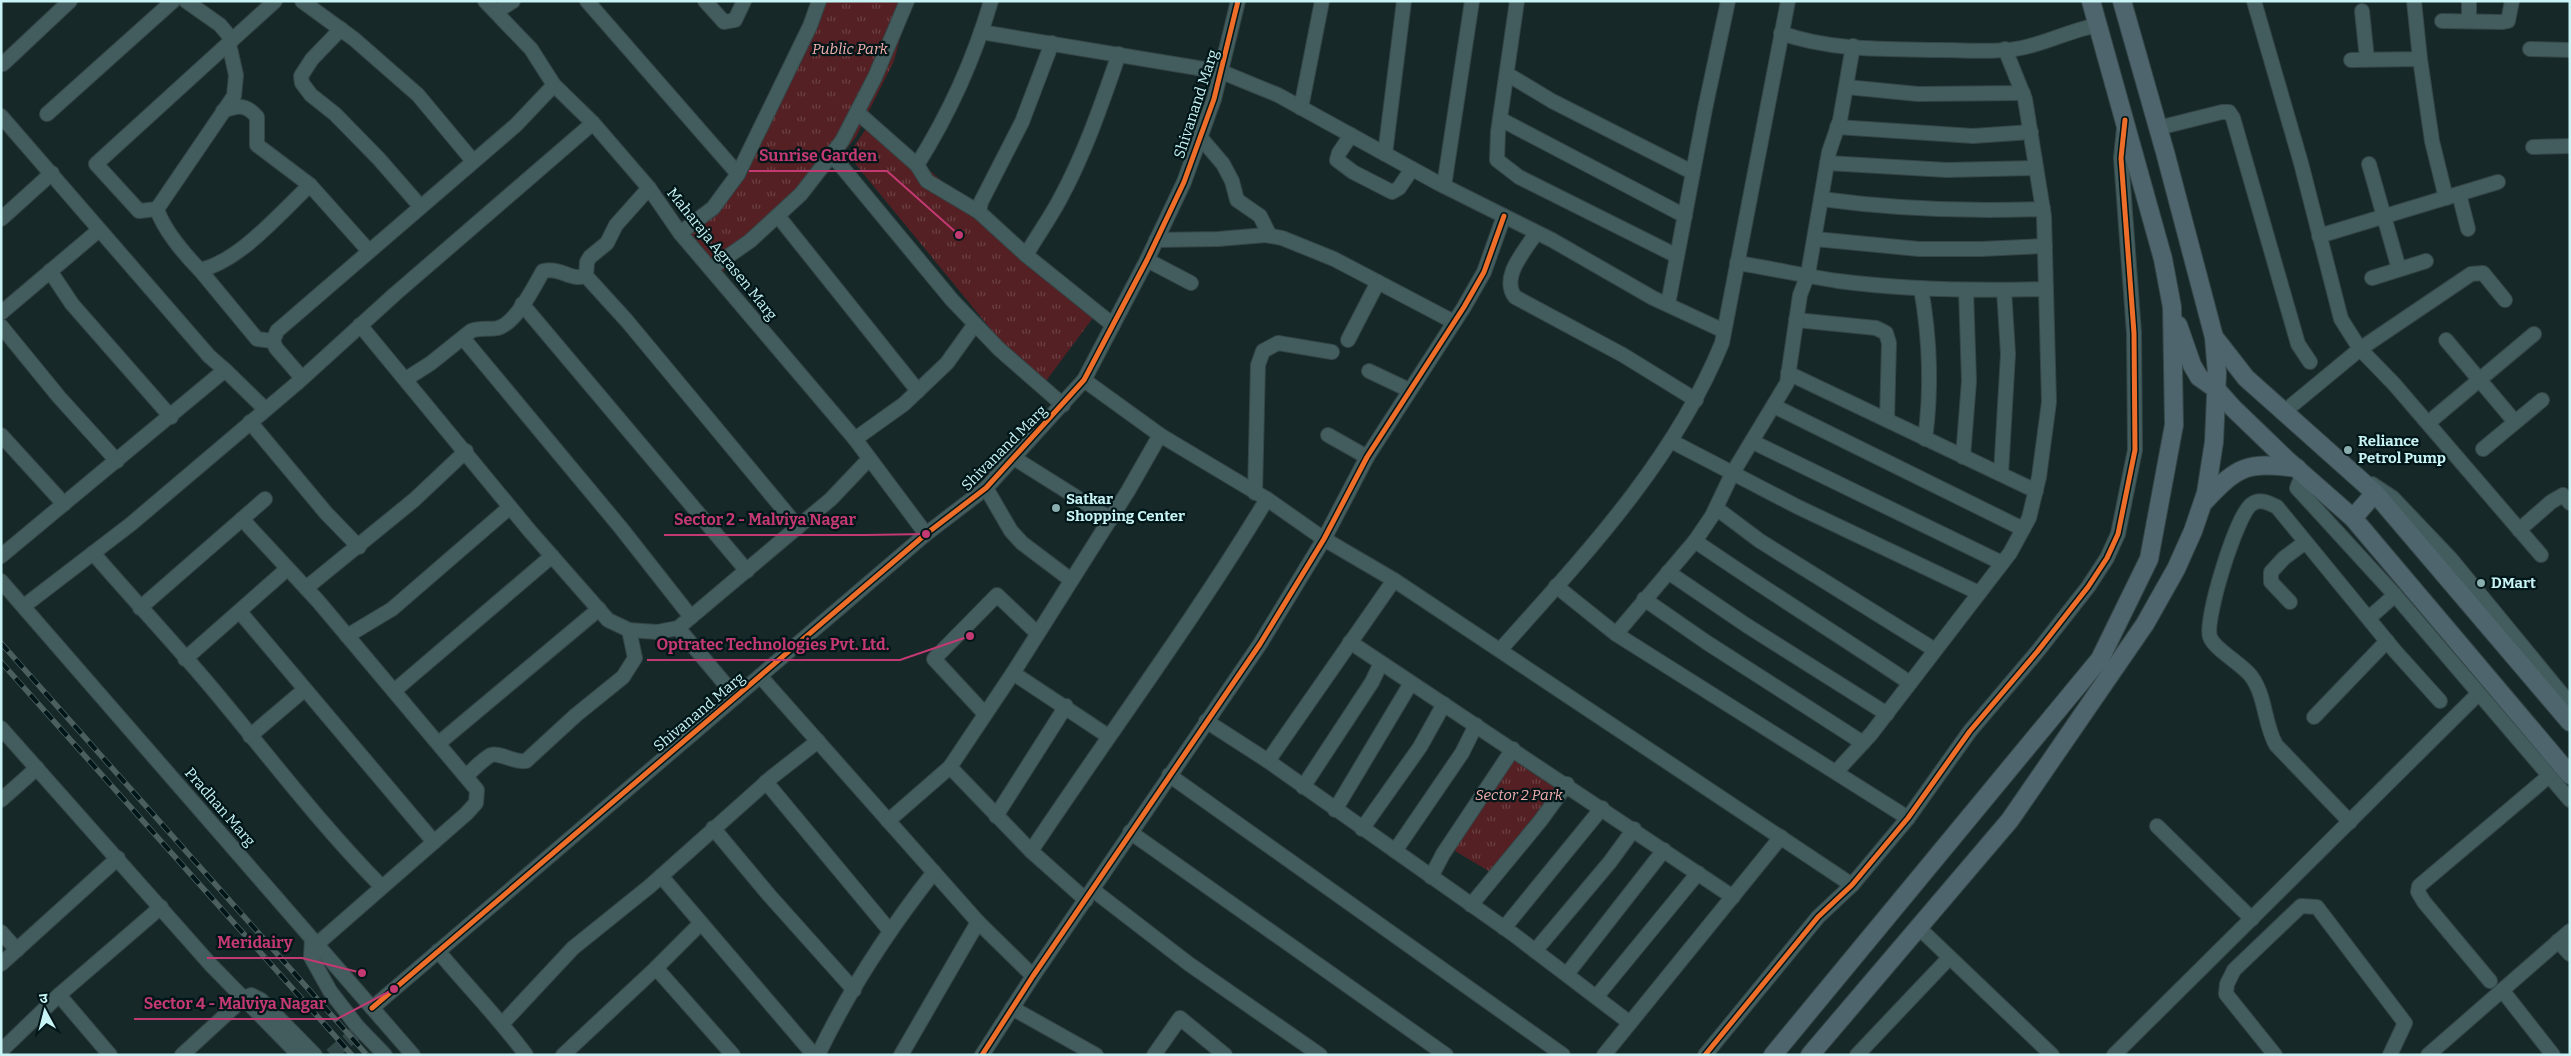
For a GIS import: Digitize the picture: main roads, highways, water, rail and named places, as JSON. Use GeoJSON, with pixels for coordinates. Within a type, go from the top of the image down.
{"type":"FeatureCollection","features":[{"type":"Feature","properties":{"kind":"main road"},"geometry":{"type":"LineString","coordinates":[[2091,1],[2163,260],[2172,307],[2192,366],[2199,377],[2216,381],[2246,378]]}},
{"type":"Feature","properties":{"kind":"main road"},"geometry":{"type":"LineString","coordinates":[[1810,1055],[2010,820],[2145,624],[2176,569],[2203,503],[2211,470],[2214,442],[2216,381],[2214,337],[2122,1]]}},
{"type":"Feature","properties":{"kind":"main road"},"geometry":{"type":"LineString","coordinates":[[1773,1055],[2100,659],[2149,558],[2168,464],[2175,400],[2172,307]]}},
{"type":"Feature","properties":{"kind":"main road"},"geometry":{"type":"LineString","coordinates":[[2214,337],[2246,378],[2361,478],[2375,493],[2570,722]]}},
{"type":"Feature","properties":{"kind":"main road"},"geometry":{"type":"LineString","coordinates":[[2175,400],[2199,377]]}},
{"type":"Feature","properties":{"kind":"main road"},"geometry":{"type":"LineString","coordinates":[[2216,381],[2233,408],[2353,518],[2570,775]]}},
{"type":"Feature","properties":{"kind":"main road"},"geometry":{"type":"LineString","coordinates":[[2203,503],[2228,476],[2245,468],[2263,466],[2300,470]]}},
{"type":"Feature","properties":{"kind":"main road"},"geometry":{"type":"LineString","coordinates":[[2353,518],[2375,493]]}},
{"type":"Feature","properties":{"kind":"tunnel"},"geometry":{"type":"LineString","coordinates":[[331,1055],[355,1034]]}},
{"type":"Feature","properties":{"kind":"railway"},"geometry":{"type":"LineString","coordinates":[[1,643],[367,1055]]}},
{"type":"Feature","properties":{"kind":"railway"},"geometry":{"type":"LineString","coordinates":[[1,662],[352,1055]]}},
{"type":"Feature","properties":{"kind":"place","name":"Sunrise Garden"},"geometry":{"type":"Point","coordinates":[959,235]}},
{"type":"Feature","properties":{"kind":"place","name":"Reliance Petrol Pump"},"geometry":{"type":"Point","coordinates":[2348,450]}},
{"type":"Feature","properties":{"kind":"place","name":"Satkar Shopping Center"},"geometry":{"type":"Point","coordinates":[1056,508]}},
{"type":"Feature","properties":{"kind":"place","name":"Sector 2 - Malviya Nagar"},"geometry":{"type":"Point","coordinates":[926,534]}},
{"type":"Feature","properties":{"kind":"place","name":"DMart"},"geometry":{"type":"Point","coordinates":[2481,583]}},
{"type":"Feature","properties":{"kind":"place","name":"Optratec Technologies Pvt. Ltd."},"geometry":{"type":"Point","coordinates":[970,636]}},
{"type":"Feature","properties":{"kind":"place","name":"Meridairy"},"geometry":{"type":"Point","coordinates":[362,973]}},
{"type":"Feature","properties":{"kind":"place","name":"Sector 4 - Malviya Nagar"},"geometry":{"type":"Point","coordinates":[394,989]}},
{"type":"Feature","properties":{"kind":"park label","name":"Public Park"},"geometry":{"type":"Point","coordinates":[850,49]}},
{"type":"Feature","properties":{"kind":"park label","name":"Sector 2 Park"},"geometry":{"type":"Point","coordinates":[1519,795]}}]}
